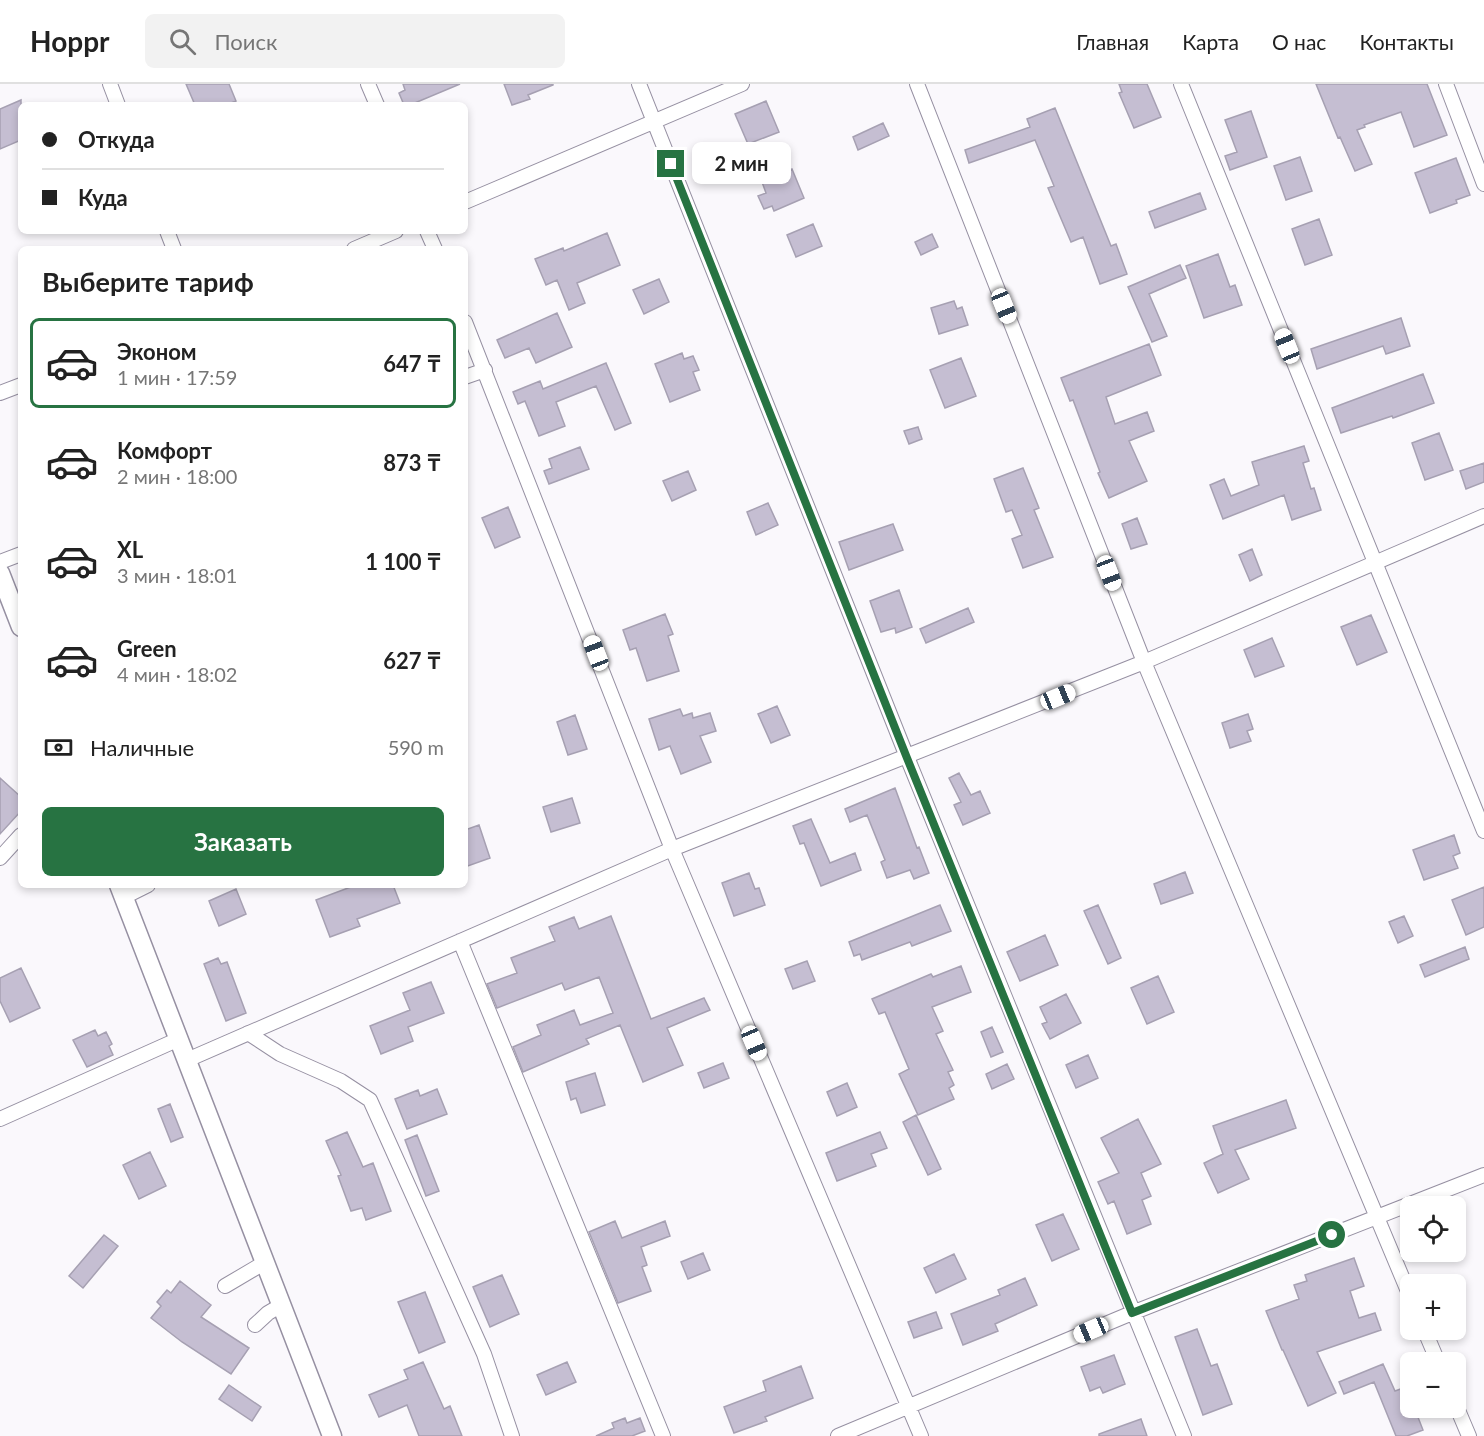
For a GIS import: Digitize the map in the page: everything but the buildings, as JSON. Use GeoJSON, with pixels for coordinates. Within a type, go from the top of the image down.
{"type":"FeatureCollection","features":[{"type":"Feature","properties":{"kind":"street"},"geometry":{"type":"LineString","coordinates":[[110,84],[117,102]]}},
{"type":"Feature","properties":{"kind":"street"},"geometry":{"type":"LineString","coordinates":[[368,84],[375,102]]}},
{"type":"Feature","properties":{"kind":"street"},"geometry":{"type":"LineString","coordinates":[[639,84],[907,758],[1184,1436]]}},
{"type":"Feature","properties":{"kind":"street"},"geometry":{"type":"LineString","coordinates":[[468,201],[741,84]]}},
{"type":"Feature","properties":{"kind":"street"},"geometry":{"type":"LineString","coordinates":[[916,84],[1144,662],[1401,1274]]}},
{"type":"Feature","properties":{"kind":"street"},"geometry":{"type":"LineString","coordinates":[[1181,84],[1484,831]]}},
{"type":"Feature","properties":{"kind":"street"},"geometry":{"type":"LineString","coordinates":[[1446,84],[1484,184]]}},
{"type":"Feature","properties":{"kind":"street"},"geometry":{"type":"LineString","coordinates":[[361,246],[389,234]]}},
{"type":"Feature","properties":{"kind":"street"},"geometry":{"type":"LineString","coordinates":[[468,329],[672,849],[921,1436]]}},
{"type":"Feature","properties":{"kind":"street"},"geometry":{"type":"LineString","coordinates":[[468,376],[485,370]]}},
{"type":"Feature","properties":{"kind":"street"},"geometry":{"type":"LineString","coordinates":[[0,393],[18,385]]}},
{"type":"Feature","properties":{"kind":"street"},"geometry":{"type":"LineString","coordinates":[[187,1060],[672,849],[907,758],[1144,662],[1484,516]]}},
{"type":"Feature","properties":{"kind":"street"},"geometry":{"type":"LineString","coordinates":[[0,562],[18,555]]}},
{"type":"Feature","properties":{"kind":"street"},"geometry":{"type":"LineString","coordinates":[[0,573],[18,619]]}},
{"type":"Feature","properties":{"kind":"street"},"geometry":{"type":"LineString","coordinates":[[0,858],[18,838]]}},
{"type":"Feature","properties":{"kind":"street"},"geometry":{"type":"LineString","coordinates":[[122,891],[332,1436]]}},
{"type":"Feature","properties":{"kind":"street"},"geometry":{"type":"LineString","coordinates":[[460,941],[663,1436]]}},
{"type":"Feature","properties":{"kind":"street"},"geometry":{"type":"LineString","coordinates":[[248,1033],[280,1054],[341,1081],[370,1100],[484,1354],[513,1436]]}},
{"type":"Feature","properties":{"kind":"street"},"geometry":{"type":"LineString","coordinates":[[0,1119],[179,1039]]}},
{"type":"Feature","properties":{"kind":"street"},"geometry":{"type":"LineString","coordinates":[[838,1436],[1132,1313],[1484,1174]]}},
{"type":"Feature","properties":{"kind":"street"},"geometry":{"type":"LineString","coordinates":[[225,1286],[264,1263]]}},
{"type":"Feature","properties":{"kind":"street"},"geometry":{"type":"LineString","coordinates":[[255,1326],[268,1313],[280,1306]]}},
{"type":"Feature","properties":{"kind":"street"},"geometry":{"type":"LineString","coordinates":[[1461,1418],[1469,1436]]}},
{"type":"Feature","properties":{"kind":"route"},"geometry":{"type":"LineString","coordinates":[[671,164],[907,758],[1132,1313],[1332,1235]]}}]}
